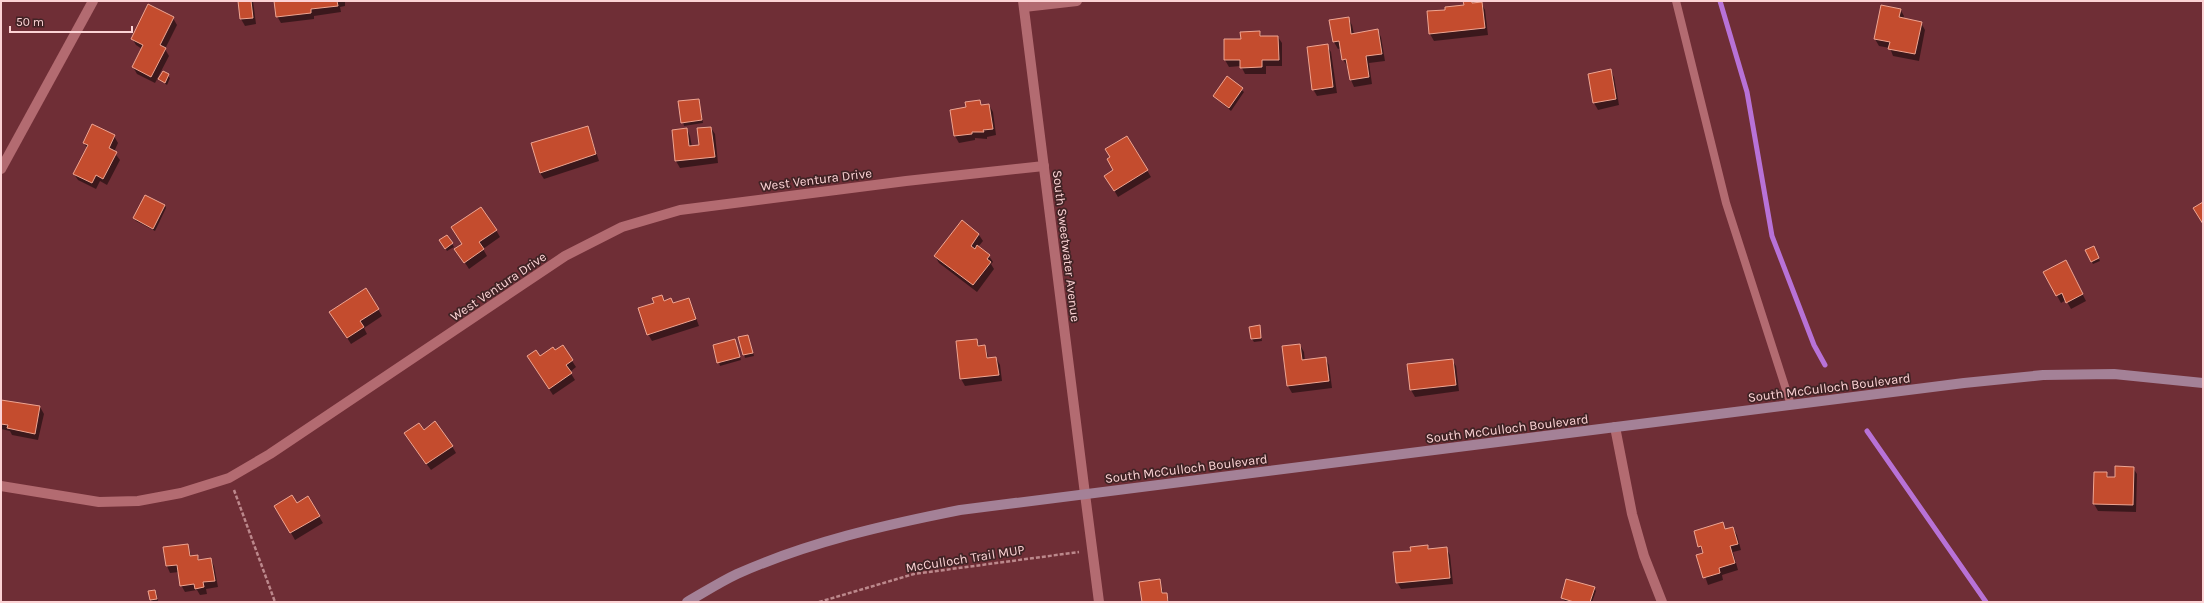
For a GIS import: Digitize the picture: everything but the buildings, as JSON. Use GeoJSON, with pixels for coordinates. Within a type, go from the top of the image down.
{"type":"FeatureCollection","features":[{"type":"Feature","properties":{"kind":"main road","name":"South McCulloch Boulevard"},"geometry":{"type":"LineString","coordinates":[[687,602],[737,574],[818,543],[888,524],[960,510],[1957,384],[2043,375],[2114,374],[2203,383]]}},
{"type":"Feature","properties":{"kind":"street"},"geometry":{"type":"LineString","coordinates":[[1,169],[93,1]]}},
{"type":"Feature","properties":{"kind":"street"},"geometry":{"type":"LineString","coordinates":[[1023,4],[1077,1]]}},
{"type":"Feature","properties":{"kind":"street","name":"South Sweetwater Avenue"},"geometry":{"type":"LineString","coordinates":[[1023,4],[1099,602]]}},
{"type":"Feature","properties":{"kind":"street","name":"West Ventura Drive"},"geometry":{"type":"LineString","coordinates":[[1,486],[99,502],[138,501],[181,493],[229,478],[270,454],[565,256],[622,227],[680,210],[906,181],[1044,166]]}},
{"type":"Feature","properties":{"kind":"street"},"geometry":{"type":"LineString","coordinates":[[1615,427],[1634,521],[1644,556],[1662,602]]}},
{"type":"Feature","properties":{"kind":"lane"},"geometry":{"type":"LineString","coordinates":[[1676,1],[1726,203],[1791,405]]}},
{"type":"Feature","properties":{"kind":"path"},"geometry":{"type":"LineString","coordinates":[[229,478],[275,602]]}},
{"type":"Feature","properties":{"kind":"path","name":"McCulloch Trail MUP"},"geometry":{"type":"LineString","coordinates":[[819,602],[914,574],[1092,550]]}},
{"type":"Feature","properties":{"kind":"waterway"},"geometry":{"type":"LineString","coordinates":[[1720,1],[1747,92],[1772,236],[1814,345],[1825,365]]}},
{"type":"Feature","properties":{"kind":"waterway"},"geometry":{"type":"LineString","coordinates":[[1867,431],[1986,602]]}}]}
